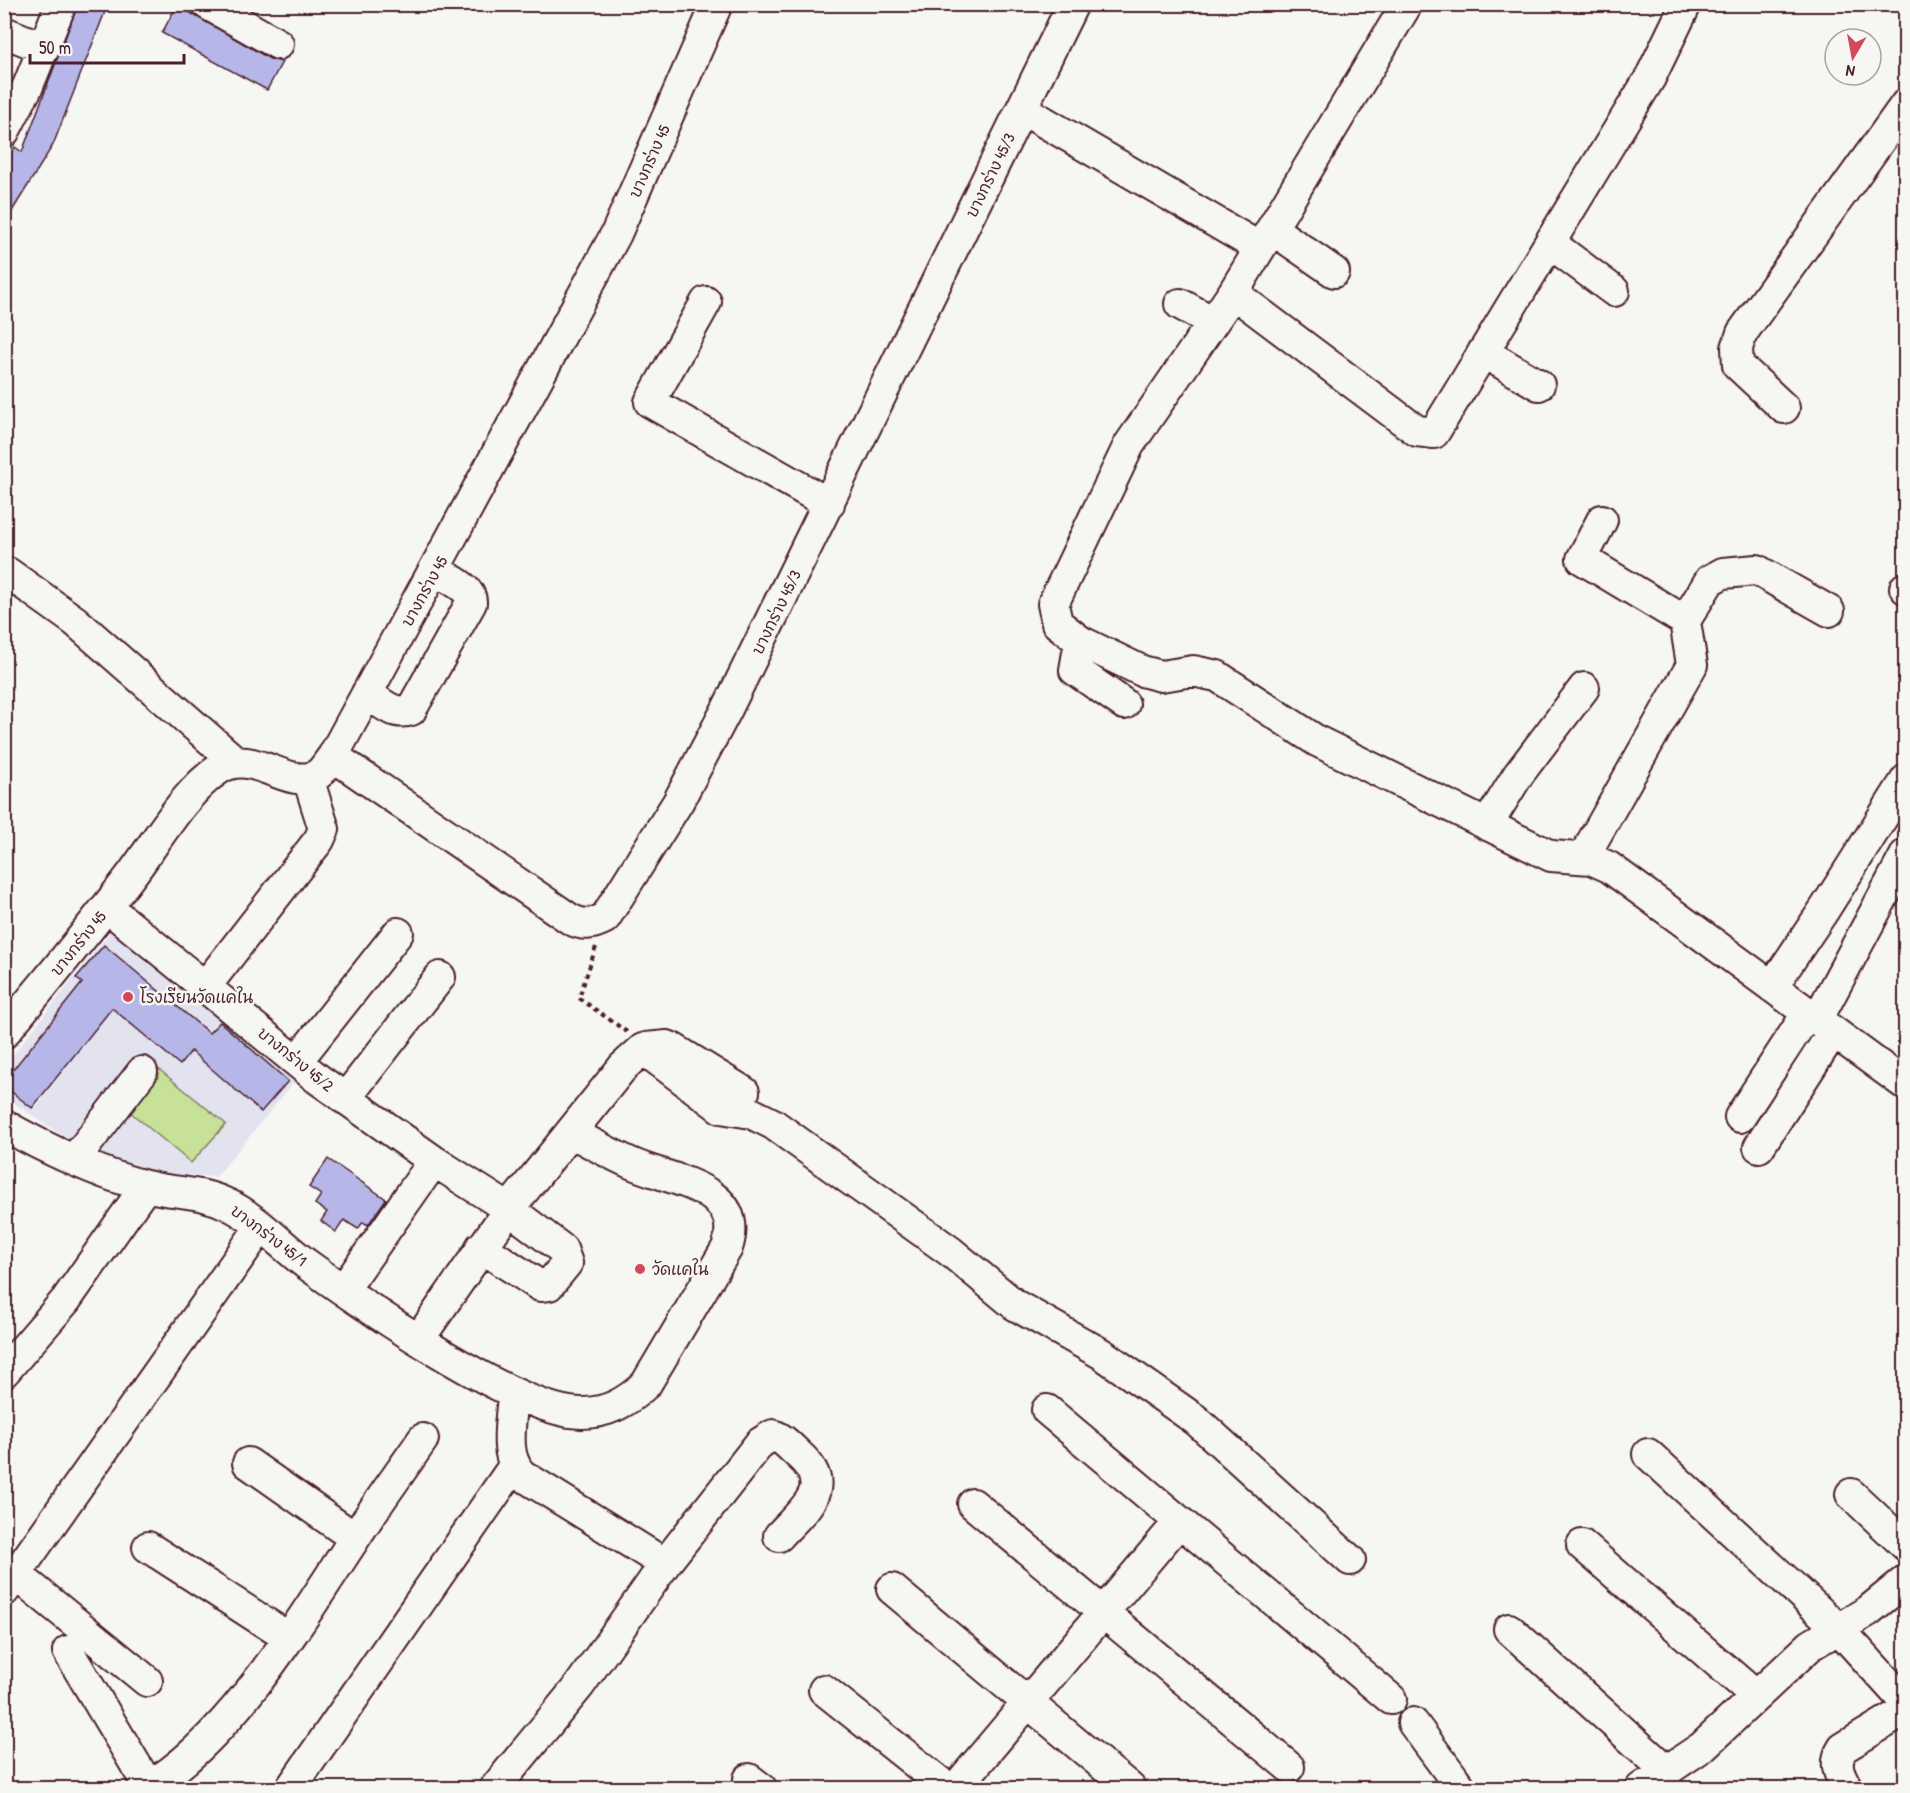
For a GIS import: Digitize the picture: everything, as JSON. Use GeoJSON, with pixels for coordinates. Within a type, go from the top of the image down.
{"type":"FeatureCollection","features":[{"type":"Feature","properties":{"kind":"street"},"geometry":{"type":"LineString","coordinates":[[4,132],[44,48],[61,4]]}},
{"type":"Feature","properties":{"kind":"street"},"geometry":{"type":"LineString","coordinates":[[207,4],[278,44]]}},
{"type":"Feature","properties":{"kind":"street","name":"บางกร่าง 45"},"geometry":{"type":"LineString","coordinates":[[308,778],[317,775],[333,756],[616,234],[717,4]]}},
{"type":"Feature","properties":{"kind":"street","name":"บางกร่าง 45/3"},"geometry":{"type":"LineString","coordinates":[[605,918],[678,802],[829,504],[1073,4]]}},
{"type":"Feature","properties":{"kind":"street"},"geometry":{"type":"LineString","coordinates":[[1407,4],[1233,293],[1129,445],[1053,603],[1057,623],[1080,641],[1142,671],[1161,675],[1193,671],[1216,676],[1317,741],[1487,825],[1551,856],[1583,858],[1609,867],[1819,1022],[1901,1076]]}},
{"type":"Feature","properties":{"kind":"street"},"geometry":{"type":"LineString","coordinates":[[1233,293],[1417,431],[1425,434],[1434,433],[1650,78],[1686,4]]}},
{"type":"Feature","properties":{"kind":"street"},"geometry":{"type":"LineString","coordinates":[[4,32],[44,48]]}},
{"type":"Feature","properties":{"kind":"street"},"geometry":{"type":"LineString","coordinates":[[1784,408],[1738,365],[1737,348],[1742,333],[1905,104]]}},
{"type":"Feature","properties":{"kind":"street"},"geometry":{"type":"LineString","coordinates":[[1022,109],[1266,239],[1334,272]]}},
{"type":"Feature","properties":{"kind":"street"},"geometry":{"type":"LineString","coordinates":[[1550,243],[1614,291]]}},
{"type":"Feature","properties":{"kind":"street"},"geometry":{"type":"LineString","coordinates":[[706,302],[650,402],[829,504]]}},
{"type":"Feature","properties":{"kind":"street"},"geometry":{"type":"LineString","coordinates":[[1180,304],[1213,322]]}},
{"type":"Feature","properties":{"kind":"street"},"geometry":{"type":"LineString","coordinates":[[1483,352],[1539,385]]}},
{"type":"Feature","properties":{"kind":"street"},"geometry":{"type":"LineString","coordinates":[[1602,520],[1582,558],[1685,621]]}},
{"type":"Feature","properties":{"kind":"street"},"geometry":{"type":"LineString","coordinates":[[367,693],[393,711],[403,713],[411,710],[466,612],[472,596],[435,570]]}},
{"type":"Feature","properties":{"kind":"street"},"geometry":{"type":"LineString","coordinates":[[1583,858],[1692,664],[1685,621],[1710,580],[1723,573],[1757,570],[1829,611]]}},
{"type":"Feature","properties":{"kind":"street"},"geometry":{"type":"LineString","coordinates":[[8,573],[75,621],[236,762],[261,765],[298,778],[308,778],[324,829],[319,840],[205,987]]}},
{"type":"Feature","properties":{"kind":"street"},"geometry":{"type":"LineString","coordinates":[[1080,641],[1075,670],[1124,704]]}},
{"type":"Feature","properties":{"kind":"street"},"geometry":{"type":"LineString","coordinates":[[1487,825],[1518,775],[1584,688]]}},
{"type":"Feature","properties":{"kind":"street"},"geometry":{"type":"LineString","coordinates":[[333,756],[570,919],[581,925],[594,924],[605,918]]}},
{"type":"Feature","properties":{"kind":"street","name":"บางกร่าง 45"},"geometry":{"type":"LineString","coordinates":[[4,1033],[107,907],[200,784],[220,768],[236,762]]}},
{"type":"Feature","properties":{"kind":"street"},"geometry":{"type":"LineString","coordinates":[[1772,987],[1824,910],[1905,780]]}},
{"type":"Feature","properties":{"kind":"street"},"geometry":{"type":"LineString","coordinates":[[1759,1147],[1819,1022],[1905,854]]}},
{"type":"Feature","properties":{"kind":"street","name":"บางกร่าง 45/2"},"geometry":{"type":"LineString","coordinates":[[107,907],[345,1099],[434,1161],[509,1209],[562,1249],[567,1263],[549,1286],[540,1286],[481,1247]]}},
{"type":"Feature","properties":{"kind":"street"},"geometry":{"type":"LineString","coordinates":[[297,1061],[398,933]]}},
{"type":"Feature","properties":{"kind":"street"},"geometry":{"type":"LineString","coordinates":[[345,1099],[440,977]]}},
{"type":"Feature","properties":{"kind":"street"},"geometry":{"type":"LineString","coordinates":[[1740,1117],[1819,1022]]}},
{"type":"Feature","properties":{"kind":"street"},"geometry":{"type":"LineString","coordinates":[[418,1339],[509,1209],[623,1067],[646,1048],[667,1046],[674,1049],[744,1092]]}},
{"type":"Feature","properties":{"kind":"street"},"geometry":{"type":"LineString","coordinates":[[646,1048],[721,1108],[751,1113],[773,1124],[951,1252],[1015,1305],[1102,1354],[1196,1420],[1350,1560]]}},
{"type":"Feature","properties":{"kind":"street"},"geometry":{"type":"LineString","coordinates":[[75,1159],[142,1072]]}},
{"type":"Feature","properties":{"kind":"street","name":"บางกร่าง 45/1"},"geometry":{"type":"LineString","coordinates":[[4,1125],[37,1144],[146,1186],[190,1191],[232,1205],[344,1289],[418,1339],[513,1393],[553,1408],[579,1413],[601,1412],[632,1397],[646,1384],[727,1248],[731,1236],[731,1217],[711,1195],[682,1180],[632,1164],[571,1132]]}},
{"type":"Feature","properties":{"kind":"street"},"geometry":{"type":"LineString","coordinates":[[344,1289],[434,1161]]}},
{"type":"Feature","properties":{"kind":"street"},"geometry":{"type":"LineString","coordinates":[[4,1372],[66,1300],[146,1186]]}},
{"type":"Feature","properties":{"kind":"street"},"geometry":{"type":"LineString","coordinates":[[147,1681],[10,1583],[260,1228]]}},
{"type":"Feature","properties":{"kind":"street"},"geometry":{"type":"LineString","coordinates":[[513,1393],[510,1455],[514,1466],[522,1475],[665,1564]]}},
{"type":"Feature","properties":{"kind":"street"},"geometry":{"type":"LineString","coordinates":[[1047,1410],[1391,1699]]}},
{"type":"Feature","properties":{"kind":"street"},"geometry":{"type":"LineString","coordinates":[[495,1788],[579,1686],[665,1564],[760,1443],[773,1435],[809,1464],[816,1475],[817,1485],[813,1497],[779,1536]]}},
{"type":"Feature","properties":{"kind":"street"},"geometry":{"type":"LineString","coordinates":[[68,1651],[148,1788],[198,1747],[241,1701],[289,1638],[423,1439]]}},
{"type":"Feature","properties":{"kind":"street"},"geometry":{"type":"LineString","coordinates":[[1648,1454],[1839,1629],[1905,1703]]}},
{"type":"Feature","properties":{"kind":"street"},"geometry":{"type":"LineString","coordinates":[[248,1463],[355,1538]]}},
{"type":"Feature","properties":{"kind":"street"},"geometry":{"type":"LineString","coordinates":[[291,1788],[514,1466]]}},
{"type":"Feature","properties":{"kind":"street"},"geometry":{"type":"LineString","coordinates":[[1851,1494],[1905,1546]]}},
{"type":"Feature","properties":{"kind":"street"},"geometry":{"type":"LineString","coordinates":[[973,1504],[1289,1767]]}},
{"type":"Feature","properties":{"kind":"street"},"geometry":{"type":"LineString","coordinates":[[956,1788],[1179,1522]]}},
{"type":"Feature","properties":{"kind":"street"},"geometry":{"type":"LineString","coordinates":[[1582,1545],[1755,1695]]}},
{"type":"Feature","properties":{"kind":"street"},"geometry":{"type":"LineString","coordinates":[[148,1547],[289,1638]]}},
{"type":"Feature","properties":{"kind":"street"},"geometry":{"type":"LineString","coordinates":[[1641,1788],[1668,1772],[1702,1746],[1811,1646],[1868,1611],[1905,1580]]}},
{"type":"Feature","properties":{"kind":"street"},"geometry":{"type":"LineString","coordinates":[[892,1589],[1025,1703],[1130,1788]]}},
{"type":"Feature","properties":{"kind":"street"},"geometry":{"type":"LineString","coordinates":[[1509,1629],[1668,1772]]}},
{"type":"Feature","properties":{"kind":"street"},"geometry":{"type":"LineString","coordinates":[[824,1690],[947,1788]]}},
{"type":"Feature","properties":{"kind":"street"},"geometry":{"type":"LineString","coordinates":[[1847,1788],[1837,1766],[1838,1756],[1843,1748],[1905,1710]]}},
{"type":"Feature","properties":{"kind":"street"},"geometry":{"type":"LineString","coordinates":[[1413,1723],[1461,1788]]}},
{"type":"Feature","properties":{"kind":"path"},"geometry":{"type":"LineString","coordinates":[[605,918],[579,998],[646,1048]]}},
{"type":"Feature","properties":{"kind":"shaded area","name":"โรงเรียนวัดแคใน"},"geometry":{"type":"Polygon","coordinates":[[[114,927],[295,1081],[216,1177],[112,1169],[5,1097],[4,1066],[114,927]]]}},
{"type":"Feature","properties":{"kind":"green space"},"geometry":{"type":"Polygon","coordinates":[[[150,1062],[226,1124],[191,1163],[117,1101],[150,1062]]]}},
{"type":"Feature","properties":{"kind":"building"},"geometry":{"type":"Polygon","coordinates":[[[78,4],[108,4],[53,145],[4,224],[4,164],[15,147],[22,152],[78,4]]]}},
{"type":"Feature","properties":{"kind":"building"},"geometry":{"type":"Polygon","coordinates":[[[177,5],[270,59],[282,62],[267,90],[162,33],[177,5]]]}},
{"type":"Feature","properties":{"kind":"building"},"geometry":{"type":"Polygon","coordinates":[[[104,945],[209,1033],[220,1022],[288,1081],[261,1112],[191,1051],[180,1065],[112,1008],[32,1108],[4,1086],[4,1081],[82,983],[76,978],[104,945]]]}},
{"type":"Feature","properties":{"kind":"building"},"geometry":{"type":"Polygon","coordinates":[[[328,1159],[386,1199],[368,1225],[363,1222],[358,1229],[344,1220],[336,1232],[321,1221],[327,1212],[315,1204],[321,1195],[309,1187],[328,1159]]]}},
{"type":"Feature","properties":{"kind":"place","name":"โรงเรียนวัดแคใน"},"geometry":{"type":"Point","coordinates":[128,997]}},
{"type":"Feature","properties":{"kind":"place","name":"วัดแคใน"},"geometry":{"type":"Point","coordinates":[640,1269]}}]}
